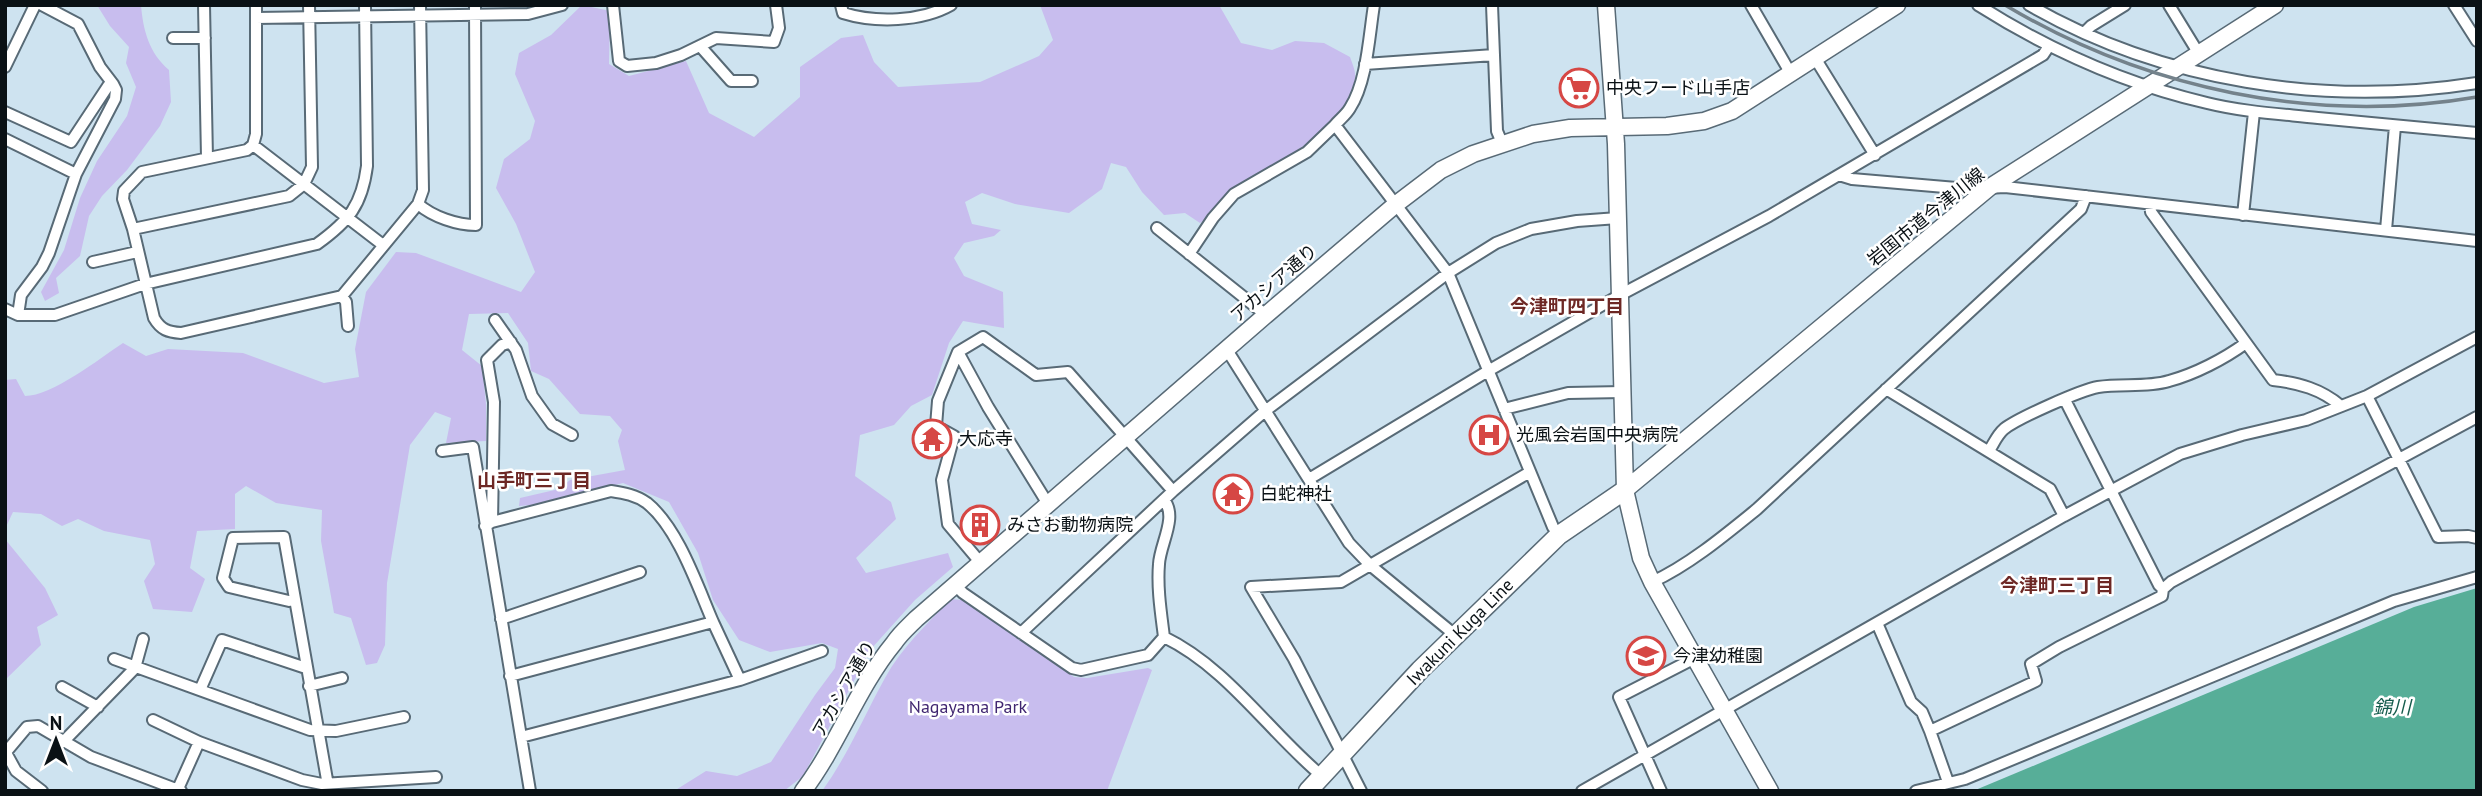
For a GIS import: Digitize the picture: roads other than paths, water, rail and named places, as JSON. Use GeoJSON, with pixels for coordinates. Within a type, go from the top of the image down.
{"type":"FeatureCollection","features":[{"type":"Feature","properties":{"kind":"main road","name":"Iwakuni Kuga Line"},"geometry":{"type":"LineString","coordinates":[[1308,791],[1454,635],[1559,535],[1625,490]]}},
{"type":"Feature","properties":{"kind":"street"},"geometry":{"type":"LineString","coordinates":[[5,67],[35,5]]}},
{"type":"Feature","properties":{"kind":"street"},"geometry":{"type":"LineString","coordinates":[[18,315],[21,295],[49,253],[76,174],[116,99],[113,83],[100,67],[78,24],[42,5]]}},
{"type":"Feature","properties":{"kind":"street"},"geometry":{"type":"LineString","coordinates":[[204,5],[207,158]]}},
{"type":"Feature","properties":{"kind":"street"},"geometry":{"type":"LineString","coordinates":[[256,5],[256,134],[253,145],[247,150],[142,172],[124,191],[123,199],[133,229],[154,318],[159,326],[169,332],[181,333],[342,296],[418,204],[423,190],[420,10]]}},
{"type":"Feature","properties":{"kind":"street"},"geometry":{"type":"LineString","coordinates":[[257,18],[309,11],[527,10],[562,5]]}},
{"type":"Feature","properties":{"kind":"street"},"geometry":{"type":"LineString","coordinates":[[613,5],[620,61],[627,66],[656,63],[681,55],[716,37],[774,42],[779,28],[776,5]]}},
{"type":"Feature","properties":{"kind":"street"},"geometry":{"type":"LineString","coordinates":[[841,5],[843,12],[853,16],[898,19],[916,11],[942,10],[951,5]]}},
{"type":"Feature","properties":{"kind":"street"},"geometry":{"type":"LineString","coordinates":[[1189,254],[1213,218],[1234,194],[1307,152],[1348,111],[1354,101],[1365,64],[1374,5]]}},
{"type":"Feature","properties":{"kind":"street"},"geometry":{"type":"LineString","coordinates":[[1492,5],[1497,131],[1502,143]]}},
{"type":"Feature","properties":{"kind":"street"},"geometry":{"type":"LineString","coordinates":[[1606,5],[1615,127],[1625,490],[1641,558],[1652,582],[1770,791]]}},
{"type":"Feature","properties":{"kind":"street"},"geometry":{"type":"LineString","coordinates":[[1751,5],[1791,74]]}},
{"type":"Feature","properties":{"kind":"street","name":"アカシア通り"},"geometry":{"type":"LineString","coordinates":[[803,791],[820,768],[873,673],[893,643],[954,584],[1395,205],[1441,170],[1473,154],[1533,134],[1570,128],[1667,126],[1704,121],[1732,111],[1897,5]]}},
{"type":"Feature","properties":{"kind":"street"},"geometry":{"type":"LineString","coordinates":[[1978,5],[2049,47],[2147,86],[2209,104],[2254,112],[2477,133]]}},
{"type":"Feature","properties":{"kind":"street"},"geometry":{"type":"LineString","coordinates":[[2029,5],[2085,33],[2178,67],[2261,84],[2310,90],[2415,90],[2477,83]]}},
{"type":"Feature","properties":{"kind":"street"},"geometry":{"type":"LineString","coordinates":[[2085,33],[2091,26],[2125,5]]}},
{"type":"Feature","properties":{"kind":"street"},"geometry":{"type":"LineString","coordinates":[[2169,5],[2199,54]]}},
{"type":"Feature","properties":{"kind":"street","name":"岩国市道今津川線"},"geometry":{"type":"LineString","coordinates":[[1625,490],[1990,187],[2275,5]]}},
{"type":"Feature","properties":{"kind":"street"},"geometry":{"type":"LineString","coordinates":[[2454,5],[2477,41]]}},
{"type":"Feature","properties":{"kind":"street"},"geometry":{"type":"LineString","coordinates":[[5,309],[18,315],[55,315],[145,284],[317,244],[335,231],[358,203],[364,190],[367,166],[365,10]]}},
{"type":"Feature","properties":{"kind":"street"},"geometry":{"type":"LineString","coordinates":[[418,204],[425,211],[463,225],[476,225],[475,10]]}},
{"type":"Feature","properties":{"kind":"street"},"geometry":{"type":"LineString","coordinates":[[133,229],[289,196],[304,184],[312,167],[309,11]]}},
{"type":"Feature","properties":{"kind":"street"},"geometry":{"type":"LineString","coordinates":[[173,37],[205,38]]}},
{"type":"Feature","properties":{"kind":"street"},"geometry":{"type":"LineString","coordinates":[[700,46],[731,81],[751,81]]}},
{"type":"Feature","properties":{"kind":"street"},"geometry":{"type":"LineString","coordinates":[[1308,479],[1488,370],[1875,155],[2043,55],[2049,47]]}},
{"type":"Feature","properties":{"kind":"street"},"geometry":{"type":"LineString","coordinates":[[1365,64],[1494,55]]}},
{"type":"Feature","properties":{"kind":"street"},"geometry":{"type":"LineString","coordinates":[[1815,58],[1875,155]]}},
{"type":"Feature","properties":{"kind":"street"},"geometry":{"type":"LineString","coordinates":[[5,112],[71,142],[108,86],[113,83]]}},
{"type":"Feature","properties":{"kind":"street"},"geometry":{"type":"LineString","coordinates":[[2243,215],[2254,112]]}},
{"type":"Feature","properties":{"kind":"street"},"geometry":{"type":"LineString","coordinates":[[1335,125],[1448,272],[1553,527],[1559,535]]}},
{"type":"Feature","properties":{"kind":"street"},"geometry":{"type":"LineString","coordinates":[[2386,230],[2395,126]]}},
{"type":"Feature","properties":{"kind":"street"},"geometry":{"type":"LineString","coordinates":[[7,144],[76,174]]}},
{"type":"Feature","properties":{"kind":"street"},"geometry":{"type":"LineString","coordinates":[[253,145],[383,245]]}},
{"type":"Feature","properties":{"kind":"street"},"geometry":{"type":"LineString","coordinates":[[1839,174],[1852,179],[1968,189],[1990,187],[2477,241]]}},
{"type":"Feature","properties":{"kind":"street"},"geometry":{"type":"LineString","coordinates":[[1652,582],[1732,529],[2081,209],[2086,197]]}},
{"type":"Feature","properties":{"kind":"street"},"geometry":{"type":"LineString","coordinates":[[2150,204],[2151,212],[2273,380],[2312,388],[2329,396],[2341,406]]}},
{"type":"Feature","properties":{"kind":"street"},"geometry":{"type":"LineString","coordinates":[[1021,632],[1173,491],[1265,411],[1448,272],[1496,243],[1531,229],[1577,220],[1618,218]]}},
{"type":"Feature","properties":{"kind":"street"},"geometry":{"type":"LineString","coordinates":[[1157,229],[1266,315]]}},
{"type":"Feature","properties":{"kind":"street"},"geometry":{"type":"LineString","coordinates":[[93,262],[137,252]]}},
{"type":"Feature","properties":{"kind":"street"},"geometry":{"type":"LineString","coordinates":[[342,296],[346,302],[348,326]]}},
{"type":"Feature","properties":{"kind":"street"},"geometry":{"type":"LineString","coordinates":[[495,320],[516,350],[532,396],[552,424],[572,435]]}},
{"type":"Feature","properties":{"kind":"street"},"geometry":{"type":"LineString","coordinates":[[980,562],[948,524],[942,480],[954,436],[936,426],[939,401],[958,352],[982,337],[1036,375],[1068,372],[1173,491]]}},
{"type":"Feature","properties":{"kind":"street"},"geometry":{"type":"LineString","coordinates":[[1582,791],[2064,516],[2180,454],[2242,435],[2306,420],[2367,396],[2477,337]]}},
{"type":"Feature","properties":{"kind":"street"},"geometry":{"type":"LineString","coordinates":[[489,524],[494,402],[487,360],[502,345],[510,342]]}},
{"type":"Feature","properties":{"kind":"street"},"geometry":{"type":"LineString","coordinates":[[1989,451],[1998,435],[2007,427],[2065,400],[2100,386],[2170,381],[2228,356],[2246,343]]}},
{"type":"Feature","properties":{"kind":"street"},"geometry":{"type":"LineString","coordinates":[[1227,350],[1349,543],[1370,565],[1454,635]]}},
{"type":"Feature","properties":{"kind":"street"},"geometry":{"type":"LineString","coordinates":[[958,352],[988,407],[1048,504]]}},
{"type":"Feature","properties":{"kind":"street"},"geometry":{"type":"LineString","coordinates":[[1886,388],[2050,489],[2064,516]]}},
{"type":"Feature","properties":{"kind":"street"},"geometry":{"type":"LineString","coordinates":[[1504,409],[1568,393],[1623,392]]}},
{"type":"Feature","properties":{"kind":"street"},"geometry":{"type":"LineString","coordinates":[[2367,396],[2438,537],[2477,538]]}},
{"type":"Feature","properties":{"kind":"street"},"geometry":{"type":"LineString","coordinates":[[2065,400],[2163,589]]}},
{"type":"Feature","properties":{"kind":"street"},"geometry":{"type":"LineString","coordinates":[[1930,731],[2036,681],[2031,664],[2059,647],[2162,596],[2163,589],[2171,582],[2477,417]]}},
{"type":"Feature","properties":{"kind":"street"},"geometry":{"type":"LineString","coordinates":[[442,451],[473,447],[489,524],[501,619],[530,791]]}},
{"type":"Feature","properties":{"kind":"street"},"geometry":{"type":"LineString","coordinates":[[1361,791],[1294,659],[1251,587],[1341,582],[1530,472]]}},
{"type":"Feature","properties":{"kind":"street"},"geometry":{"type":"LineString","coordinates":[[489,524],[611,491],[628,493],[645,501],[660,516],[682,554],[740,680]]}},
{"type":"Feature","properties":{"kind":"street"},"geometry":{"type":"LineString","coordinates":[[954,584],[963,593],[1072,668],[1081,670],[1148,655],[1164,637],[1159,565],[1170,515],[1164,500]]}},
{"type":"Feature","properties":{"kind":"street"},"geometry":{"type":"LineString","coordinates":[[293,600],[229,587],[223,578],[233,538],[284,537],[293,600],[329,787]]}},
{"type":"Feature","properties":{"kind":"street"},"geometry":{"type":"LineString","coordinates":[[501,619],[640,572]]}},
{"type":"Feature","properties":{"kind":"street"},"geometry":{"type":"LineString","coordinates":[[1916,791],[1965,779],[2394,601],[2477,577]]}},
{"type":"Feature","properties":{"kind":"street"},"geometry":{"type":"LineString","coordinates":[[510,676],[713,622]]}},
{"type":"Feature","properties":{"kind":"street"},"geometry":{"type":"LineString","coordinates":[[1877,623],[1912,702],[1922,712],[1948,782]]}},
{"type":"Feature","properties":{"kind":"street"},"geometry":{"type":"LineString","coordinates":[[1164,637],[1207,665],[1261,714],[1305,763],[1322,776]]}},
{"type":"Feature","properties":{"kind":"street"},"geometry":{"type":"LineString","coordinates":[[63,742],[135,668],[143,639]]}},
{"type":"Feature","properties":{"kind":"street"},"geometry":{"type":"LineString","coordinates":[[200,690],[222,640],[306,668]]}},
{"type":"Feature","properties":{"kind":"street"},"geometry":{"type":"LineString","coordinates":[[521,737],[740,680],[822,651]]}},
{"type":"Feature","properties":{"kind":"street"},"geometry":{"type":"LineString","coordinates":[[1661,791],[1619,697],[1695,658]]}},
{"type":"Feature","properties":{"kind":"street"},"geometry":{"type":"LineString","coordinates":[[114,659],[318,731],[404,717]]}},
{"type":"Feature","properties":{"kind":"street"},"geometry":{"type":"LineString","coordinates":[[309,686],[342,678]]}},
{"type":"Feature","properties":{"kind":"street"},"geometry":{"type":"LineString","coordinates":[[62,687],[98,707]]}},
{"type":"Feature","properties":{"kind":"street"},"geometry":{"type":"LineString","coordinates":[[153,720],[199,742],[302,780],[329,787],[436,777]]}},
{"type":"Feature","properties":{"kind":"street"},"geometry":{"type":"LineString","coordinates":[[42,791],[16,771],[6,751],[27,727],[38,726],[91,757],[178,790],[199,742]]}},
{"type":"Feature","properties":{"kind":"water","name":"錦川"},"geometry":{"type":"Polygon","coordinates":[[[2477,588],[2477,791],[1973,791],[2414,607],[2477,588]]]}},
{"type":"Feature","properties":{"kind":"railway"},"geometry":{"type":"LineString","coordinates":[[2005,5],[2059,34],[2115,59],[2173,78],[2233,93],[2293,102],[2354,106],[2416,105],[2477,97]]}},
{"type":"Feature","properties":{"kind":"place","name":"中央フード山手店"},"geometry":{"type":"Point","coordinates":[1579,88]}},
{"type":"Feature","properties":{"kind":"place","name":"光風会岩国中央病院"},"geometry":{"type":"Point","coordinates":[1489,435]}},
{"type":"Feature","properties":{"kind":"place","name":"大応寺"},"geometry":{"type":"Point","coordinates":[932,439]}},
{"type":"Feature","properties":{"kind":"place","name":"白蛇神社"},"geometry":{"type":"Point","coordinates":[1233,494]}},
{"type":"Feature","properties":{"kind":"place","name":"みさお動物病院"},"geometry":{"type":"Point","coordinates":[980,525]}},
{"type":"Feature","properties":{"kind":"place","name":"今津幼稚園"},"geometry":{"type":"Point","coordinates":[1646,656]}},
{"type":"Feature","properties":{"kind":"district","name":"今津町四丁目"},"geometry":{"type":"Point","coordinates":[1567,306]}},
{"type":"Feature","properties":{"kind":"district","name":"山手町三丁目"},"geometry":{"type":"Point","coordinates":[534,480]}},
{"type":"Feature","properties":{"kind":"district","name":"今津町三丁目"},"geometry":{"type":"Point","coordinates":[2057,585]}},
{"type":"Feature","properties":{"kind":"park label","name":"Nagayama Park"},"geometry":{"type":"Point","coordinates":[968,707]}}]}
